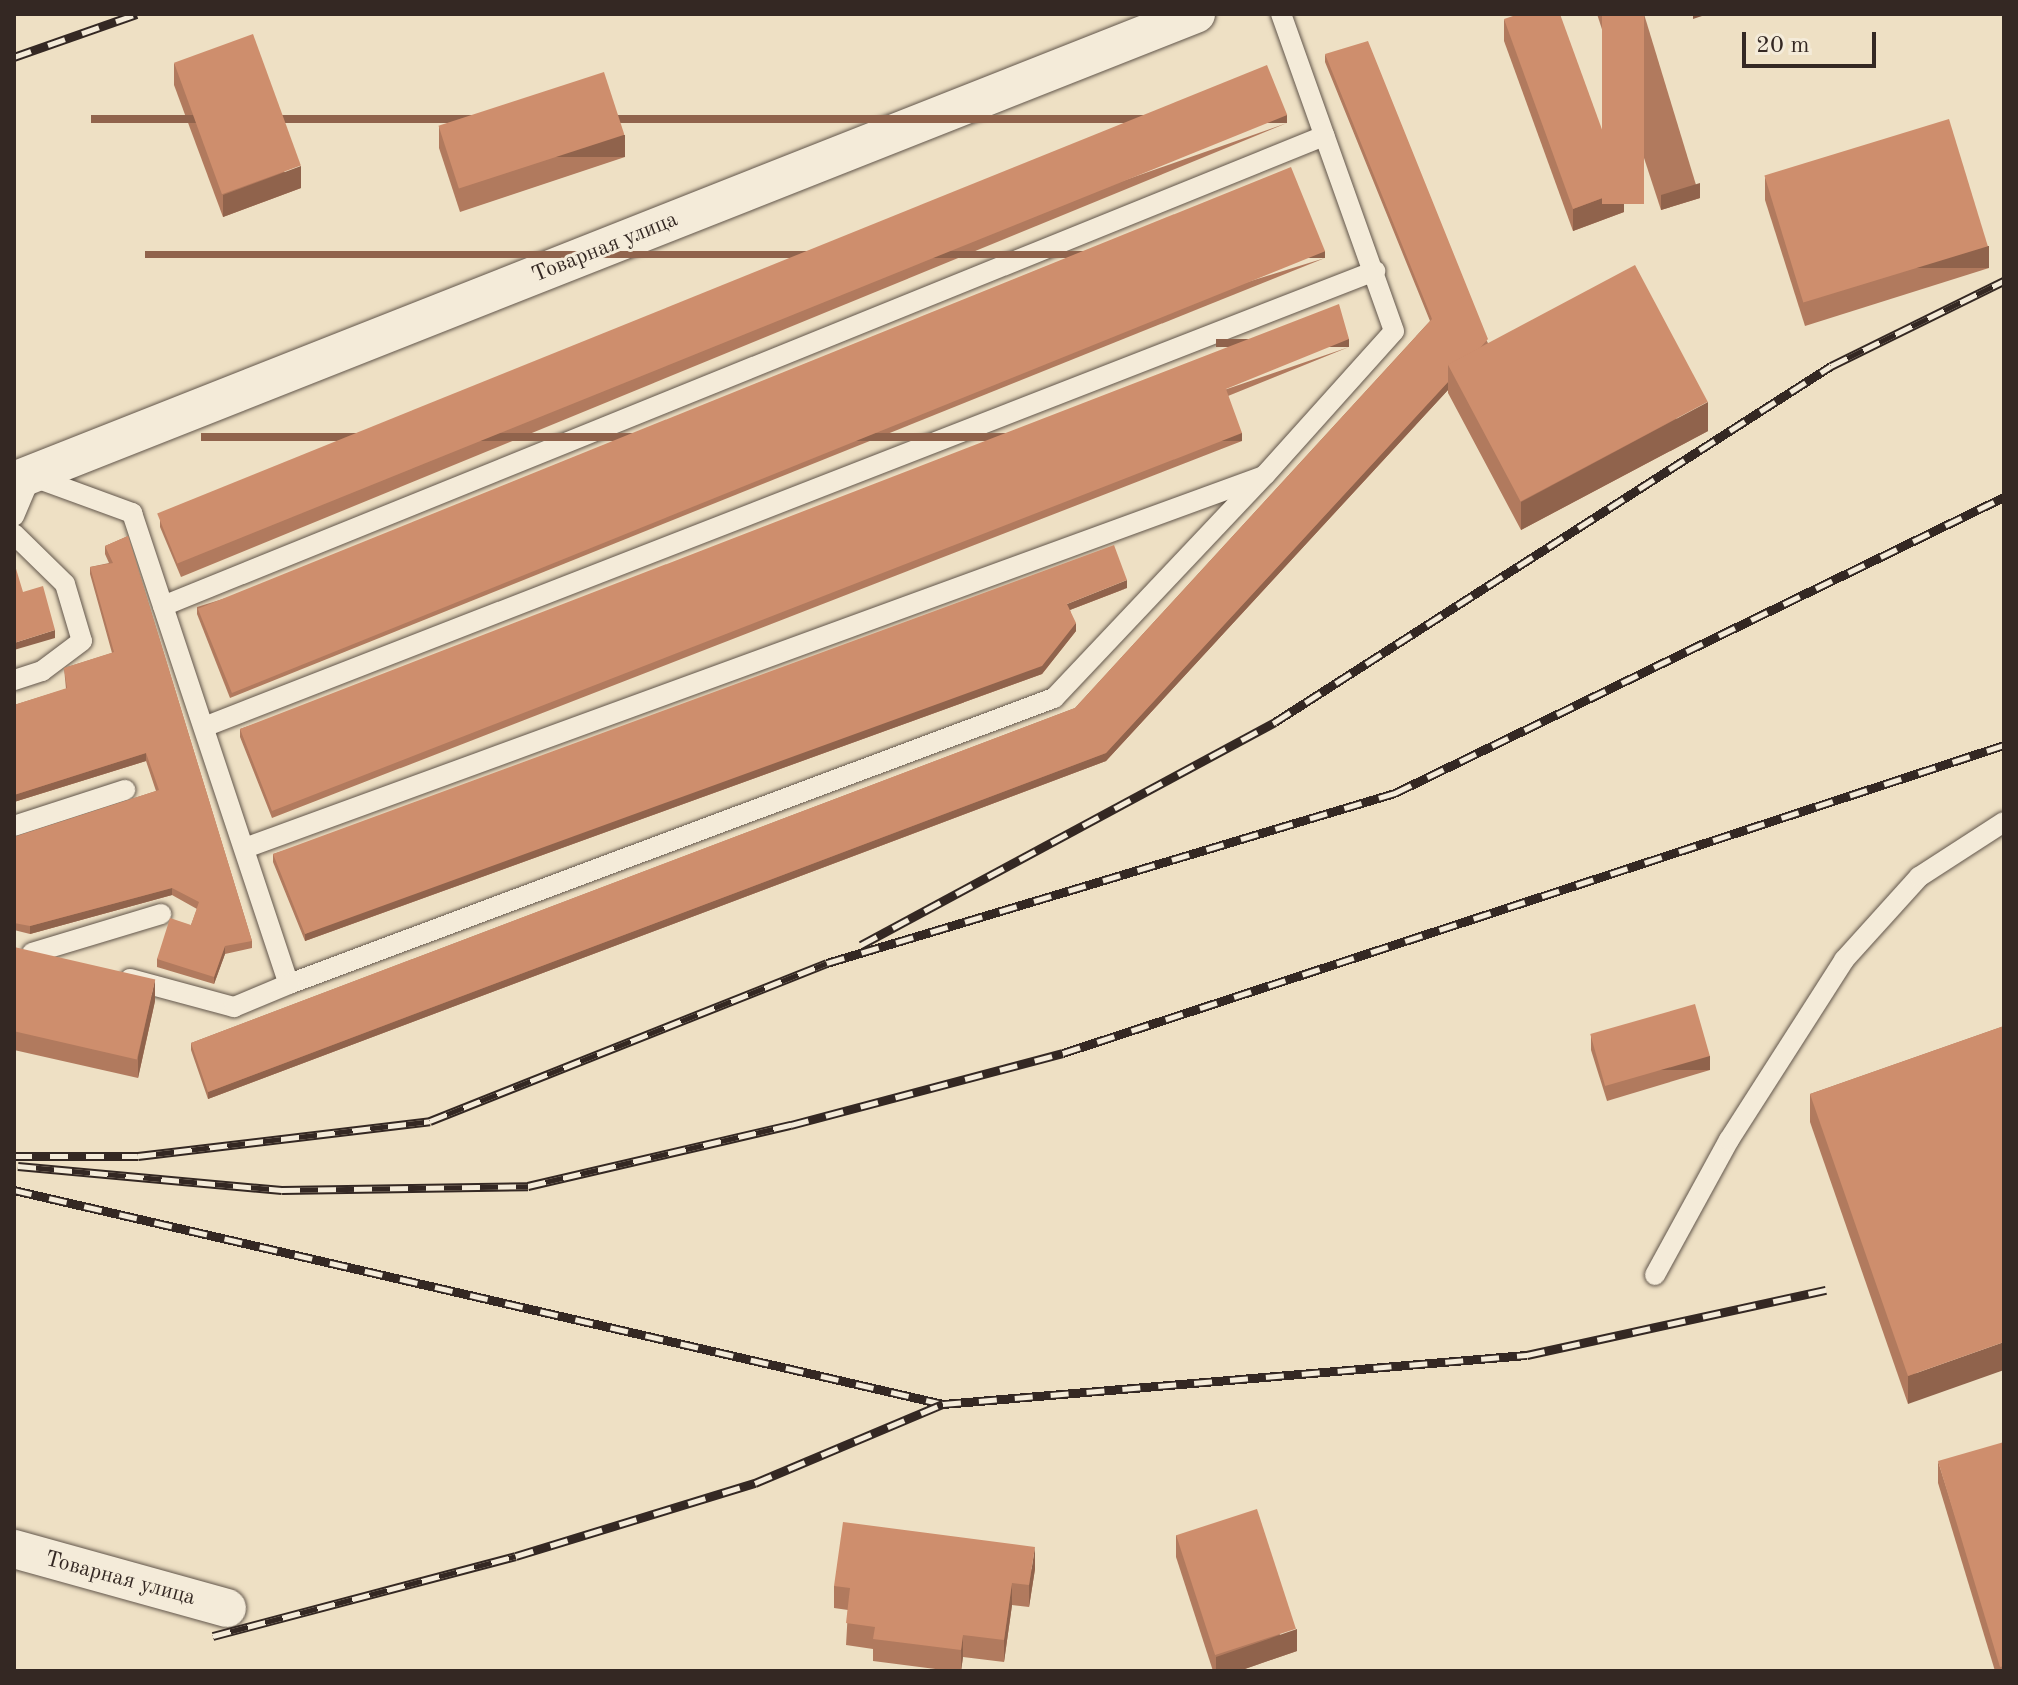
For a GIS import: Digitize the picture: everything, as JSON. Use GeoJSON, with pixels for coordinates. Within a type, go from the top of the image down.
{"type":"FeatureCollection","features":[{"type":"Feature","properties":{"kind":"street","name":"Товарная улица"},"geometry":{"type":"LineString","coordinates":[[22,478],[1196,14]]}},
{"type":"Feature","properties":{"kind":"street","name":"Товарная улица"},"geometry":{"type":"LineString","coordinates":[[14,1549],[227,1608]]}},
{"type":"Feature","properties":{"kind":"lane"},"geometry":{"type":"LineString","coordinates":[[104,972],[234,1007],[1054,698],[1265,475],[1394,331],[1281,14]]}},
{"type":"Feature","properties":{"kind":"lane"},"geometry":{"type":"LineString","coordinates":[[163,606],[1324,136]]}},
{"type":"Feature","properties":{"kind":"lane"},"geometry":{"type":"LineString","coordinates":[[204,727],[1375,271]]}},
{"type":"Feature","properties":{"kind":"lane"},"geometry":{"type":"LineString","coordinates":[[245,848],[1265,475]]}},
{"type":"Feature","properties":{"kind":"lane"},"geometry":{"type":"LineString","coordinates":[[14,516],[22,478],[132,513],[289,984]]}},
{"type":"Feature","properties":{"kind":"lane"},"geometry":{"type":"LineString","coordinates":[[14,534],[65,584],[82,641],[42,671],[14,680]]}},
{"type":"Feature","properties":{"kind":"lane"},"geometry":{"type":"LineString","coordinates":[[14,826],[125,790]]}},
{"type":"Feature","properties":{"kind":"lane"},"geometry":{"type":"LineString","coordinates":[[1655,1275],[1729,1140],[1844,960],[1919,877],[2004,822]]}},
{"type":"Feature","properties":{"kind":"lane"},"geometry":{"type":"LineString","coordinates":[[23,950],[161,914]]}},
{"type":"Feature","properties":{"kind":"lane"},"geometry":{"type":"LineString","coordinates":[[23,950],[76,965]]}},
{"type":"Feature","properties":{"kind":"building"},"geometry":{"type":"Polygon","coordinates":[[[1519,14],[1560,14],[1624,190],[1573,209],[1504,19],[1519,14]]]}},
{"type":"Feature","properties":{"kind":"building"},"geometry":{"type":"Polygon","coordinates":[[[1602,14],[1644,14],[1644,204],[1602,204],[1602,14]]]}},
{"type":"Feature","properties":{"kind":"building"},"geometry":{"type":"Polygon","coordinates":[[[253,34],[301,166],[222,194],[174,63],[253,34]]]}},
{"type":"Feature","properties":{"kind":"building"},"geometry":{"type":"Polygon","coordinates":[[[1368,41],[1488,339],[1480,348],[1448,365],[1448,382],[1106,753],[208,1092],[191,1043],[1075,708],[1432,319],[1325,54],[1368,41]]]}},
{"type":"Feature","properties":{"kind":"building"},"geometry":{"type":"Polygon","coordinates":[[[1267,65],[1287,115],[177,563],[157,513],[1267,65]]]}},
{"type":"Feature","properties":{"kind":"building"},"geometry":{"type":"Polygon","coordinates":[[[604,72],[624,135],[459,189],[439,126],[604,72]]]}},
{"type":"Feature","properties":{"kind":"building"},"geometry":{"type":"Polygon","coordinates":[[[1949,119],[1988,246],[1803,303],[1764,175],[1949,119]]]}},
{"type":"Feature","properties":{"kind":"building"},"geometry":{"type":"Polygon","coordinates":[[[1291,167],[1325,251],[232,693],[198,609],[1291,167]]]}},
{"type":"Feature","properties":{"kind":"building"},"geometry":{"type":"Polygon","coordinates":[[[1635,265],[1708,402],[1521,501],[1448,365],[1635,265]]]}},
{"type":"Feature","properties":{"kind":"building"},"geometry":{"type":"Polygon","coordinates":[[[1339,304],[1349,339],[1226,389],[1242,433],[272,811],[240,729],[1339,304]]]}},
{"type":"Feature","properties":{"kind":"building"},"geometry":{"type":"Polygon","coordinates":[[[128,536],[252,941],[225,946],[214,977],[157,959],[170,918],[191,925],[199,902],[172,888],[30,926],[14,923],[14,837],[159,790],[146,753],[14,795],[14,705],[67,688],[64,668],[114,652],[90,567],[113,563],[105,546],[128,536]]]}},
{"type":"Feature","properties":{"kind":"building"},"geometry":{"type":"Polygon","coordinates":[[[1114,545],[1127,580],[1067,604],[1076,623],[1042,666],[305,934],[273,854],[1114,545]]]}},
{"type":"Feature","properties":{"kind":"building"},"geometry":{"type":"Polygon","coordinates":[[[14,562],[23,592],[43,586],[55,630],[14,643],[14,562]]]}},
{"type":"Feature","properties":{"kind":"building"},"geometry":{"type":"Polygon","coordinates":[[[14,947],[155,980],[137,1060],[14,1031],[14,947]]]}},
{"type":"Feature","properties":{"kind":"building"},"geometry":{"type":"Polygon","coordinates":[[[1695,1004],[1710,1056],[1605,1086],[1590,1034],[1695,1004]]]}},
{"type":"Feature","properties":{"kind":"building"},"geometry":{"type":"Polygon","coordinates":[[[2004,1026],[2004,1342],[1908,1376],[1810,1094],[2004,1026]]]}},
{"type":"Feature","properties":{"kind":"building"},"geometry":{"type":"Polygon","coordinates":[[[2004,1442],[2004,1666],[2000,1667],[1938,1461],[2004,1442]]]}},
{"type":"Feature","properties":{"kind":"building"},"geometry":{"type":"Polygon","coordinates":[[[1257,1509],[1296,1629],[1215,1655],[1176,1535],[1257,1509]]]}},
{"type":"Feature","properties":{"kind":"building"},"geometry":{"type":"Polygon","coordinates":[[[843,1522],[1035,1547],[1029,1585],[1012,1583],[1004,1640],[963,1635],[961,1650],[873,1639],[875,1627],[846,1623],[850,1588],[834,1586],[843,1522]]]}},
{"type":"Feature","properties":{"kind":"railway"},"geometry":{"type":"LineString","coordinates":[[14,57],[137,14]]}},
{"type":"Feature","properties":{"kind":"railway"},"geometry":{"type":"LineString","coordinates":[[861,945],[1275,722],[1831,366],[2004,281]]}},
{"type":"Feature","properties":{"kind":"railway"},"geometry":{"type":"LineString","coordinates":[[14,1156],[138,1156],[430,1121],[827,963],[1395,793],[2004,497]]}},
{"type":"Feature","properties":{"kind":"railway"},"geometry":{"type":"LineString","coordinates":[[18,1166],[282,1190],[528,1186],[791,1125],[1063,1053],[2004,745]]}},
{"type":"Feature","properties":{"kind":"railway"},"geometry":{"type":"LineString","coordinates":[[14,1190],[943,1404]]}},
{"type":"Feature","properties":{"kind":"railway"},"geometry":{"type":"LineString","coordinates":[[213,1636],[516,1556],[755,1483],[943,1404],[1527,1355],[1826,1290]]}}]}
